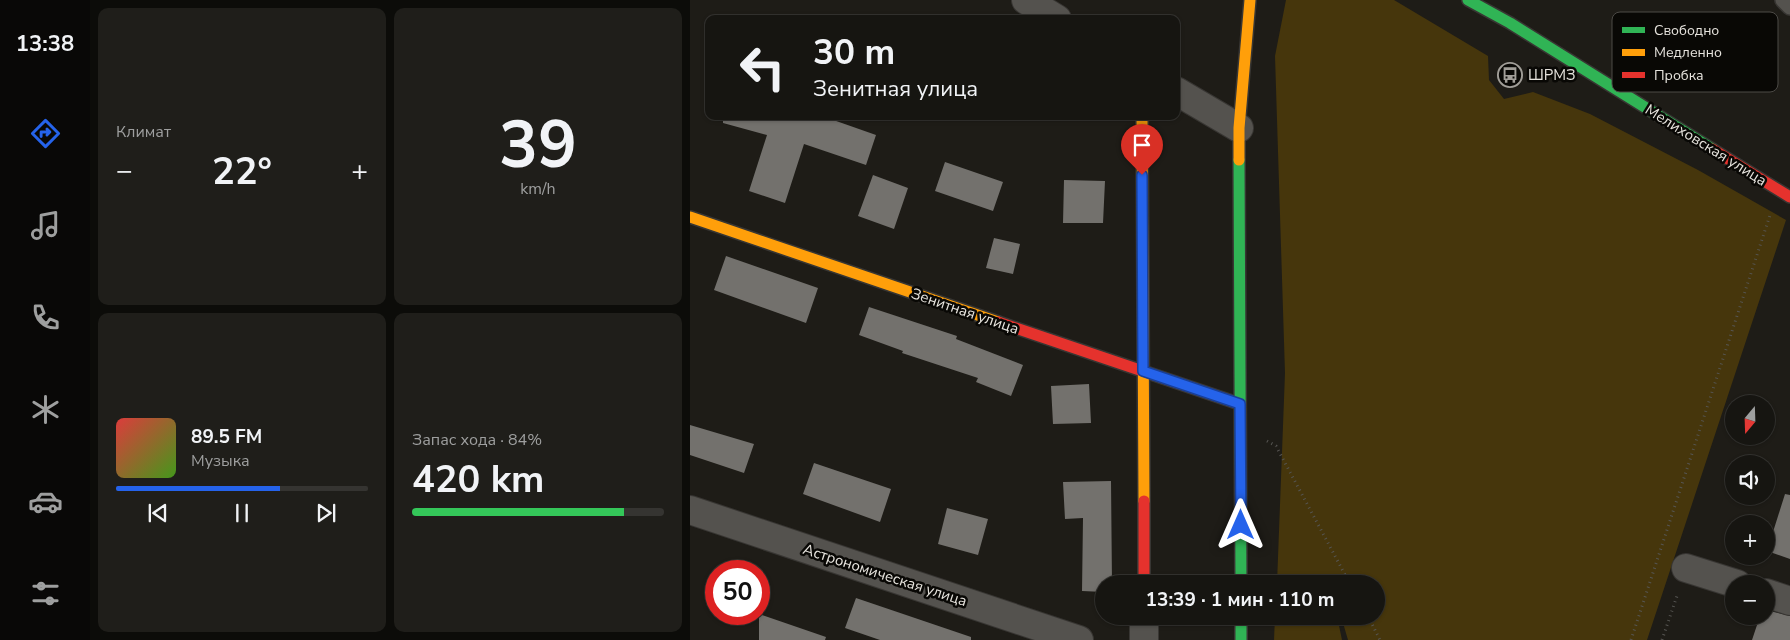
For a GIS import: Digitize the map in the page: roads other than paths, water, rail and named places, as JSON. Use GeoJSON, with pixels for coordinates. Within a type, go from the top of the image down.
{"type":"FeatureCollection","features":[{"type":"Feature","properties":{"kind":"street"},"geometry":{"type":"LineString","coordinates":[[1026,0],[1050,15]]}},
{"type":"Feature","properties":{"kind":"street"},"geometry":{"type":"LineString","coordinates":[[1241,575],[1239,128],[1250,0]]}},
{"type":"Feature","properties":{"kind":"street","name":"Мелиховская улица"},"geometry":{"type":"LineString","coordinates":[[1468,0],[1510,23],[1612,87]]}},
{"type":"Feature","properties":{"kind":"street"},"geometry":{"type":"LineString","coordinates":[[1180,92],[1239,128]]}},
{"type":"Feature","properties":{"kind":"street","name":"Мелиховская улица"},"geometry":{"type":"LineString","coordinates":[[1621,92],[1790,197]]}},
{"type":"Feature","properties":{"kind":"street"},"geometry":{"type":"LineString","coordinates":[[1142,120],[1144,575]]}},
{"type":"Feature","properties":{"kind":"street","name":"Зенитная улица"},"geometry":{"type":"LineString","coordinates":[[690,217],[1240,404]]}},
{"type":"Feature","properties":{"kind":"street","name":"Астрономическая улица"},"geometry":{"type":"LineString","coordinates":[[690,510],[1079,640]]}},
{"type":"Feature","properties":{"kind":"street"},"geometry":{"type":"LineString","coordinates":[[1686,568],[1725,580]]}},
{"type":"Feature","properties":{"kind":"street"},"geometry":{"type":"LineString","coordinates":[[1775,596],[1790,601]]}},
{"type":"Feature","properties":{"kind":"street"},"geometry":{"type":"LineString","coordinates":[[1144,625],[1144,640]]}},
{"type":"Feature","properties":{"kind":"street"},"geometry":{"type":"LineString","coordinates":[[1241,625],[1241,640]]}},
{"type":"Feature","properties":{"kind":"lane"},"geometry":{"type":"LineString","coordinates":[[1783,0],[1790,7]]}},
{"type":"Feature","properties":{"kind":"place","name":"ШРМЗ"},"geometry":{"type":"Point","coordinates":[1510,75]}}]}
